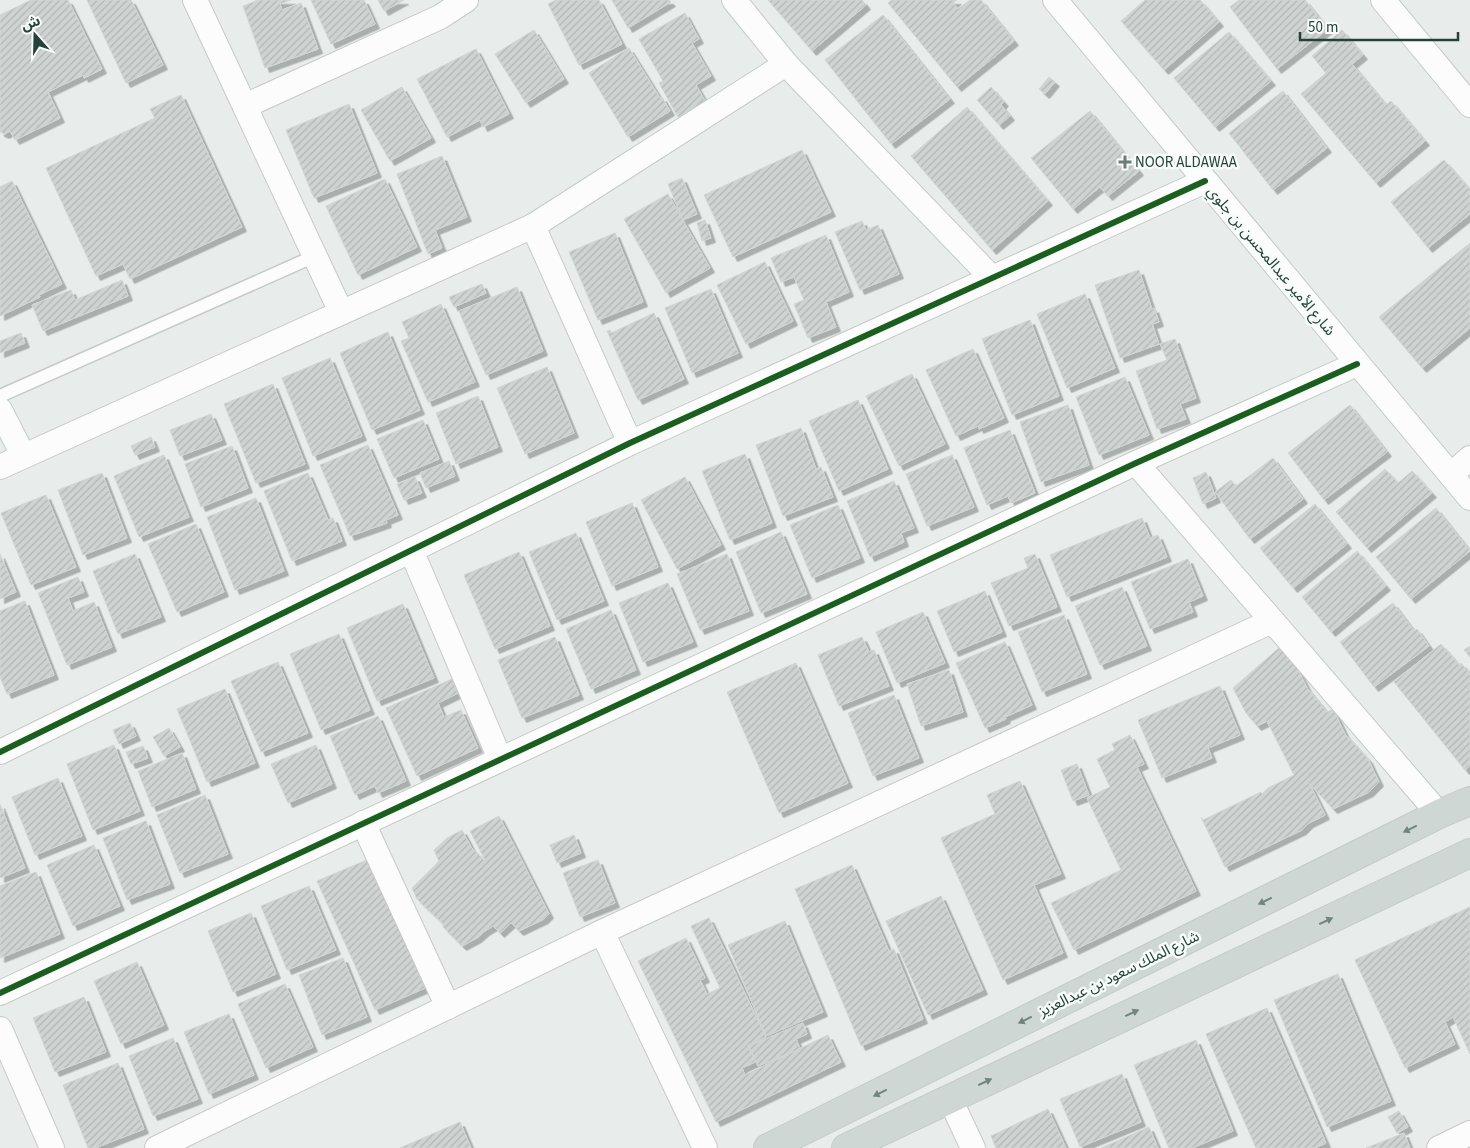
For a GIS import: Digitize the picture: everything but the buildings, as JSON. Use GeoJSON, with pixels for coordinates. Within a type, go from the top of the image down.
{"type":"FeatureCollection","features":[{"type":"Feature","properties":{"kind":"main road","name":"شارع الملك سعود بن عبدالعزيز"},"geometry":{"type":"LineString","coordinates":[[768,1148],[1439,814],[1470,801]]}},
{"type":"Feature","properties":{"kind":"main road"},"geometry":{"type":"LineString","coordinates":[[846,1148],[1470,853]]}},
{"type":"Feature","properties":{"kind":"street"},"geometry":{"type":"LineString","coordinates":[[195,0],[341,312]]}},
{"type":"Feature","properties":{"kind":"street"},"geometry":{"type":"LineString","coordinates":[[245,106],[440,17],[466,0]]}},
{"type":"Feature","properties":{"kind":"street"},"geometry":{"type":"LineString","coordinates":[[734,0],[786,64],[992,278]]}},
{"type":"Feature","properties":{"kind":"street","name":"شارع الأمير عبدالمحسن بن جلوي"},"geometry":{"type":"LineString","coordinates":[[1055,0],[1470,498]]}},
{"type":"Feature","properties":{"kind":"street"},"geometry":{"type":"LineString","coordinates":[[1383,0],[1470,105]]}},
{"type":"Feature","properties":{"kind":"street"},"geometry":{"type":"LineString","coordinates":[[0,467],[533,226],[786,64]]}},
{"type":"Feature","properties":{"kind":"street"},"geometry":{"type":"LineString","coordinates":[[0,752],[630,443],[1205,181]]}},
{"type":"Feature","properties":{"kind":"street"},"geometry":{"type":"LineString","coordinates":[[533,226],[630,443]]}},
{"type":"Feature","properties":{"kind":"street"},"geometry":{"type":"LineString","coordinates":[[0,993],[1136,463],[1357,364]]}},
{"type":"Feature","properties":{"kind":"street"},"geometry":{"type":"LineString","coordinates":[[0,410],[23,455]]}},
{"type":"Feature","properties":{"kind":"street"},"geometry":{"type":"LineString","coordinates":[[1450,475],[1470,458]]}},
{"type":"Feature","properties":{"kind":"street"},"geometry":{"type":"LineString","coordinates":[[1136,463],[1439,814]]}},
{"type":"Feature","properties":{"kind":"street"},"geometry":{"type":"LineString","coordinates":[[411,550],[500,759]]}},
{"type":"Feature","properties":{"kind":"street"},"geometry":{"type":"LineString","coordinates":[[157,1148],[602,932],[1272,621]]}},
{"type":"Feature","properties":{"kind":"street"},"geometry":{"type":"LineString","coordinates":[[363,824],[448,1006]]}},
{"type":"Feature","properties":{"kind":"street"},"geometry":{"type":"LineString","coordinates":[[602,932],[705,1148]]}},
{"type":"Feature","properties":{"kind":"street"},"geometry":{"type":"LineString","coordinates":[[0,1028],[52,1148]]}},
{"type":"Feature","properties":{"kind":"street"},"geometry":{"type":"LineString","coordinates":[[950,1099],[973,1148]]}},
{"type":"Feature","properties":{"kind":"street"},"geometry":{"type":"LineString","coordinates":[[1439,1148],[1470,1133]]}},
{"type":"Feature","properties":{"kind":"lane"},"geometry":{"type":"LineString","coordinates":[[0,396],[315,256]]}},
{"type":"Feature","properties":{"kind":"cycle path"},"geometry":{"type":"LineString","coordinates":[[0,752],[630,443],[1205,181]]}},
{"type":"Feature","properties":{"kind":"cycle path"},"geometry":{"type":"LineString","coordinates":[[0,993],[1136,463],[1357,364]]}},
{"type":"Feature","properties":{"kind":"place","name":"NOOR ALDAWAA"},"geometry":{"type":"Point","coordinates":[1125,162]}}]}
